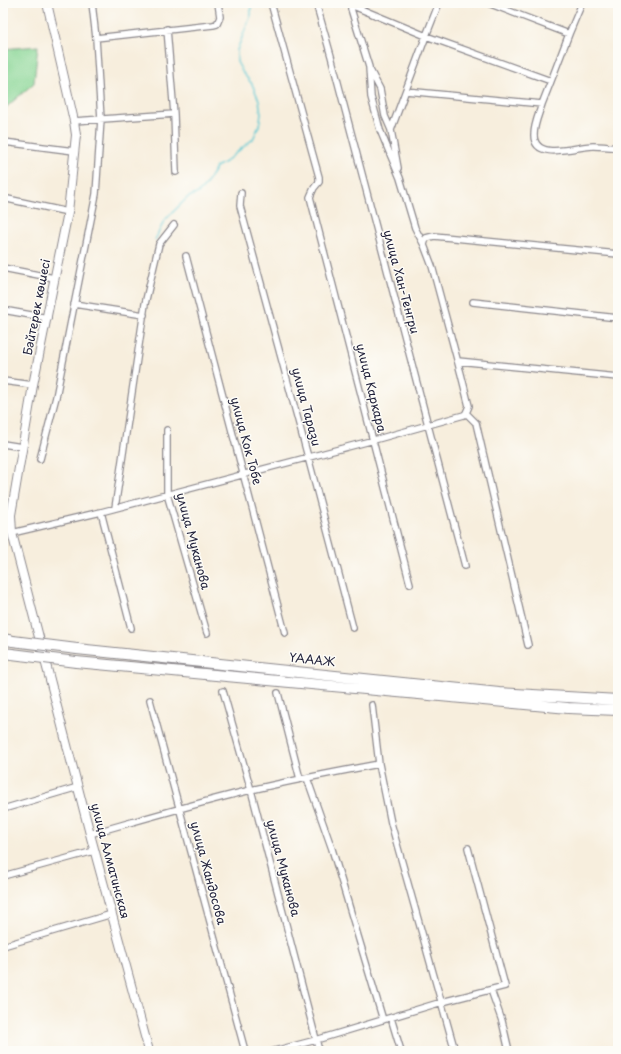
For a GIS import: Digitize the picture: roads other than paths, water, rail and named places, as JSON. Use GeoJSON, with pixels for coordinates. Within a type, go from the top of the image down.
{"type":"FeatureCollection","features":[{"type":"Feature","properties":{"kind":"highway","name":"ҮАААЖ"},"geometry":{"type":"LineString","coordinates":[[8,640],[77,649],[499,693],[618,700]]}},
{"type":"Feature","properties":{"kind":"highway","name":"ҮАААЖ"},"geometry":{"type":"LineString","coordinates":[[7,653],[76,662],[568,708],[618,710]]}},
{"type":"Feature","properties":{"kind":"street","name":"Бәйтерек көшесі"},"geometry":{"type":"LineString","coordinates":[[47,3],[76,135],[68,212],[22,447],[7,514],[49,678]]}},
{"type":"Feature","properties":{"kind":"street"},"geometry":{"type":"LineString","coordinates":[[40,459],[56,397],[96,194],[101,119],[96,38],[92,3]]}},
{"type":"Feature","properties":{"kind":"street"},"geometry":{"type":"LineString","coordinates":[[96,38],[217,24],[220,17],[218,3]]}},
{"type":"Feature","properties":{"kind":"street","name":"улица Каркара"},"geometry":{"type":"LineString","coordinates":[[271,3],[319,177],[319,182],[314,188],[310,197],[410,584]]}},
{"type":"Feature","properties":{"kind":"street","name":"улица Хан-Тенгри"},"geometry":{"type":"LineString","coordinates":[[316,3],[465,566]]}},
{"type":"Feature","properties":{"kind":"street"},"geometry":{"type":"LineString","coordinates":[[391,130],[439,3]]}},
{"type":"Feature","properties":{"kind":"street"},"geometry":{"type":"LineString","coordinates":[[488,3],[569,34]]}},
{"type":"Feature","properties":{"kind":"street"},"geometry":{"type":"LineString","coordinates":[[582,3],[542,104],[534,135],[536,144],[543,150],[555,151],[593,146],[618,148]]}},
{"type":"Feature","properties":{"kind":"street"},"geometry":{"type":"LineString","coordinates":[[400,178],[391,130],[385,116],[380,88],[369,67],[351,9],[351,4],[426,36],[551,81]]}},
{"type":"Feature","properties":{"kind":"street"},"geometry":{"type":"LineString","coordinates":[[167,29],[174,114],[176,172]]}},
{"type":"Feature","properties":{"kind":"street"},"geometry":{"type":"LineString","coordinates":[[3,529],[12,530],[101,512],[374,440],[464,415],[466,413],[469,406],[432,266],[424,245],[415,228],[400,178],[380,130],[371,97],[369,67]]}},
{"type":"Feature","properties":{"kind":"street"},"geometry":{"type":"LineString","coordinates":[[406,91],[542,104]]}},
{"type":"Feature","properties":{"kind":"street"},"geometry":{"type":"LineString","coordinates":[[74,121],[174,114]]}},
{"type":"Feature","properties":{"kind":"street"},"geometry":{"type":"LineString","coordinates":[[4,142],[74,152]]}},
{"type":"Feature","properties":{"kind":"street","name":"улица Тарази"},"geometry":{"type":"LineString","coordinates":[[241,193],[240,206],[308,457],[352,628]]}},
{"type":"Feature","properties":{"kind":"street"},"geometry":{"type":"LineString","coordinates":[[3,198],[68,212]]}},
{"type":"Feature","properties":{"kind":"street"},"geometry":{"type":"LineString","coordinates":[[115,508],[144,315],[159,244],[174,225]]}},
{"type":"Feature","properties":{"kind":"street"},"geometry":{"type":"LineString","coordinates":[[424,245],[426,238],[434,236],[616,254],[618,248]]}},
{"type":"Feature","properties":{"kind":"street","name":"улица Кок Тобе"},"geometry":{"type":"LineString","coordinates":[[186,256],[285,632]]}},
{"type":"Feature","properties":{"kind":"street"},"geometry":{"type":"LineString","coordinates":[[3,268],[54,278]]}},
{"type":"Feature","properties":{"kind":"street"},"geometry":{"type":"LineString","coordinates":[[473,302],[618,318]]}},
{"type":"Feature","properties":{"kind":"street"},"geometry":{"type":"LineString","coordinates":[[74,304],[144,315]]}},
{"type":"Feature","properties":{"kind":"street"},"geometry":{"type":"LineString","coordinates":[[3,310],[48,318]]}},
{"type":"Feature","properties":{"kind":"street"},"geometry":{"type":"LineString","coordinates":[[458,361],[618,377]]}},
{"type":"Feature","properties":{"kind":"street"},"geometry":{"type":"LineString","coordinates":[[3,381],[33,385]]}},
{"type":"Feature","properties":{"kind":"street"},"geometry":{"type":"LineString","coordinates":[[466,413],[476,423],[528,645]]}},
{"type":"Feature","properties":{"kind":"street","name":"улица Муканова"},"geometry":{"type":"LineString","coordinates":[[167,430],[167,494],[207,634]]}},
{"type":"Feature","properties":{"kind":"street"},"geometry":{"type":"LineString","coordinates":[[3,444],[22,447]]}},
{"type":"Feature","properties":{"kind":"street"},"geometry":{"type":"LineString","coordinates":[[101,512],[131,628]]}},
{"type":"Feature","properties":{"kind":"street","name":"улица Алматинская"},"geometry":{"type":"LineString","coordinates":[[49,678],[94,851],[149,1051]]}},
{"type":"Feature","properties":{"kind":"street","name":"улица Муканова"},"geometry":{"type":"LineString","coordinates":[[223,691],[251,790],[319,1051]]}},
{"type":"Feature","properties":{"kind":"street"},"geometry":{"type":"LineString","coordinates":[[278,693],[300,779]]}},
{"type":"Feature","properties":{"kind":"street","name":"улица Жандосова"},"geometry":{"type":"LineString","coordinates":[[150,700],[245,1051]]}},
{"type":"Feature","properties":{"kind":"street"},"geometry":{"type":"LineString","coordinates":[[372,706],[379,764],[391,823],[455,1051]]}},
{"type":"Feature","properties":{"kind":"street"},"geometry":{"type":"LineString","coordinates":[[90,834],[179,808],[251,790],[379,764]]}},
{"type":"Feature","properties":{"kind":"street"},"geometry":{"type":"LineString","coordinates":[[307,778],[332,849],[382,1020]]}},
{"type":"Feature","properties":{"kind":"street"},"geometry":{"type":"LineString","coordinates":[[3,809],[78,787]]}},
{"type":"Feature","properties":{"kind":"street"},"geometry":{"type":"LineString","coordinates":[[274,1051],[442,1002],[505,986],[468,848]]}},
{"type":"Feature","properties":{"kind":"street"},"geometry":{"type":"LineString","coordinates":[[3,876],[94,851]]}},
{"type":"Feature","properties":{"kind":"street"},"geometry":{"type":"LineString","coordinates":[[3,946],[112,914]]}},
{"type":"Feature","properties":{"kind":"street"},"geometry":{"type":"LineString","coordinates":[[491,990],[502,1021],[510,1051]]}},
{"type":"Feature","properties":{"kind":"street"},"geometry":{"type":"LineString","coordinates":[[391,1018],[400,1051]]}},
{"type":"Feature","properties":{"kind":"waterway"},"geometry":{"type":"LineString","coordinates":[[155,240],[164,221],[187,198],[198,193],[205,186],[216,167],[225,162],[253,139],[259,126],[261,114],[259,100],[252,84],[243,73],[237,62],[237,50],[251,15],[251,3]]}}]}
